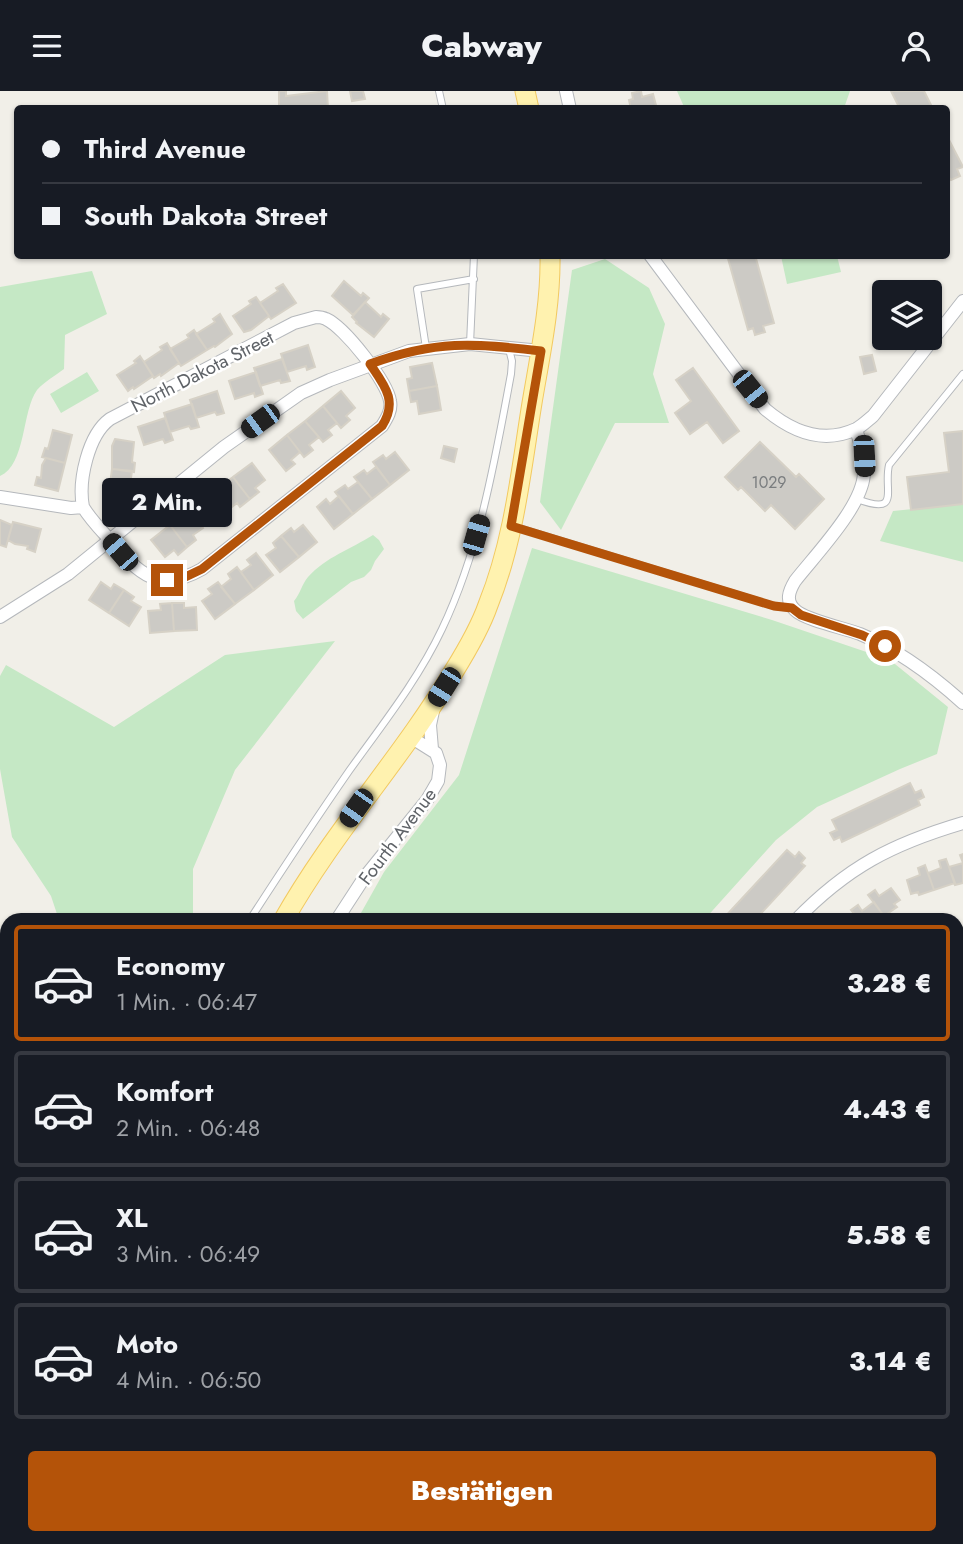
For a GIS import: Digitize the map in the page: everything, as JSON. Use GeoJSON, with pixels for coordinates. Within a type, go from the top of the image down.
{"type":"FeatureCollection","features":[{"type":"Feature","properties":{"kind":"main road"},"geometry":{"type":"LineString","coordinates":[[288,913],[321,858],[435,702],[471,642],[488,606],[502,565],[511,526],[541,351],[550,259]]}},
{"type":"Feature","properties":{"kind":"street"},"geometry":{"type":"LineString","coordinates":[[653,259],[765,409],[784,425],[802,433],[834,434],[856,429],[873,416],[963,301]]}},
{"type":"Feature","properties":{"kind":"street","name":"North Dakota Street"},"geometry":{"type":"LineString","coordinates":[[83,507],[83,482],[92,443],[101,426],[294,323],[306,318],[325,318],[334,324],[370,364]]}},
{"type":"Feature","properties":{"kind":"street"},"geometry":{"type":"LineString","coordinates":[[0,618],[54,585],[218,452],[275,410],[330,380],[409,351],[426,348],[470,344],[541,351]]}},
{"type":"Feature","properties":{"kind":"street"},"geometry":{"type":"LineString","coordinates":[[0,497],[71,508],[83,507],[110,541],[143,575],[154,579],[179,580],[202,569],[382,426],[388,416],[390,402],[382,380],[370,364]]}},
{"type":"Feature","properties":{"kind":"street"},"geometry":{"type":"LineString","coordinates":[[856,429],[864,456],[864,474],[857,499],[795,581],[788,600],[792,608],[801,615],[862,635],[904,656],[963,703]]}},
{"type":"Feature","properties":{"kind":"street","name":"Fourth Avenue"},"geometry":{"type":"LineString","coordinates":[[341,913],[439,781],[439,758],[432,749],[430,725],[435,702]]}},
{"type":"Feature","properties":{"kind":"street"},"geometry":{"type":"LineString","coordinates":[[410,736],[432,749]]}},
{"type":"Feature","properties":{"kind":"street"},"geometry":{"type":"LineString","coordinates":[[803,913],[818,897],[858,866],[902,843],[963,823]]}},
{"type":"Feature","properties":{"kind":"lane"},"geometry":{"type":"LineString","coordinates":[[470,344],[474,259]]}},
{"type":"Feature","properties":{"kind":"lane"},"geometry":{"type":"LineString","coordinates":[[426,348],[417,289],[474,279]]}},
{"type":"Feature","properties":{"kind":"lane"},"geometry":{"type":"LineString","coordinates":[[254,913],[319,814],[404,693],[442,628],[465,573],[496,461],[511,374],[512,361],[508,347]]}},
{"type":"Feature","properties":{"kind":"lane"},"geometry":{"type":"LineString","coordinates":[[857,499],[873,505],[882,505],[888,499],[889,465],[963,374]]}},
{"type":"Feature","properties":{"kind":"lane"},"geometry":{"type":"LineString","coordinates":[[511,526],[774,606],[792,608]]}},
{"type":"Feature","properties":{"kind":"green space"},"geometry":{"type":"Polygon","coordinates":[[[677,91],[850,91],[845,105],[683,105],[677,91]]]}},
{"type":"Feature","properties":{"kind":"green space"},"geometry":{"type":"Polygon","coordinates":[[[605,259],[649,288],[665,324],[653,374],[669,423],[615,423],[561,530],[540,502],[572,270],[605,259]]]}},
{"type":"Feature","properties":{"kind":"green space"},"geometry":{"type":"Polygon","coordinates":[[[782,259],[838,259],[841,272],[787,284],[782,259]]]}},
{"type":"Feature","properties":{"kind":"green space"},"geometry":{"type":"Polygon","coordinates":[[[92,271],[107,314],[65,335],[64,369],[37,390],[32,399],[15,461],[0,476],[0,287],[92,271]]]}},
{"type":"Feature","properties":{"kind":"green space"},"geometry":{"type":"Polygon","coordinates":[[[87,372],[99,391],[61,413],[50,394],[87,372]]]}},
{"type":"Feature","properties":{"kind":"green space"},"geometry":{"type":"Polygon","coordinates":[[[963,504],[963,562],[880,541],[893,511],[963,504]]]}},
{"type":"Feature","properties":{"kind":"green space"},"geometry":{"type":"Polygon","coordinates":[[[373,535],[384,549],[371,570],[303,619],[296,611],[294,601],[308,577],[331,559],[373,535]]]}},
{"type":"Feature","properties":{"kind":"green space"},"geometry":{"type":"Polygon","coordinates":[[[532,548],[772,620],[890,660],[948,707],[937,754],[817,807],[776,840],[710,913],[361,913],[384,872],[459,775],[532,548]]]}},
{"type":"Feature","properties":{"kind":"green space"},"geometry":{"type":"Polygon","coordinates":[[[335,641],[235,770],[193,869],[193,913],[57,913],[51,896],[12,837],[0,769],[0,676],[6,665],[114,727],[225,655],[335,641]]]}},
{"type":"Feature","properties":{"kind":"building"},"geometry":{"type":"Polygon","coordinates":[[[279,91],[286,91],[286,96],[327,91],[328,105],[279,105],[279,91]]]}},
{"type":"Feature","properties":{"kind":"building"},"geometry":{"type":"Polygon","coordinates":[[[350,91],[363,91],[365,99],[352,101],[350,91]]]}},
{"type":"Feature","properties":{"kind":"building"},"geometry":{"type":"Polygon","coordinates":[[[641,91],[642,97],[653,94],[656,105],[630,105],[632,93],[641,91]]]}},
{"type":"Feature","properties":{"kind":"building"},"geometry":{"type":"Polygon","coordinates":[[[891,91],[924,91],[931,105],[898,105],[891,91]]]}},
{"type":"Feature","properties":{"kind":"building"},"geometry":{"type":"Polygon","coordinates":[[[950,142],[963,167],[957,169],[960,176],[951,180],[950,142]]]}},
{"type":"Feature","properties":{"kind":"building"},"geometry":{"type":"Polygon","coordinates":[[[728,259],[756,259],[774,323],[763,326],[765,332],[755,335],[753,328],[748,330],[728,259]]]}},
{"type":"Feature","properties":{"kind":"building"},"geometry":{"type":"Polygon","coordinates":[[[344,281],[361,296],[363,293],[369,298],[353,315],[332,296],[344,281]]]}},
{"type":"Feature","properties":{"kind":"building"},"geometry":{"type":"Polygon","coordinates":[[[283,284],[296,303],[271,319],[260,303],[278,291],[276,288],[283,284]]]}},
{"type":"Feature","properties":{"kind":"building"},"geometry":{"type":"Polygon","coordinates":[[[256,297],[269,316],[244,332],[233,316],[251,304],[249,301],[256,297]]]}},
{"type":"Feature","properties":{"kind":"building"},"geometry":{"type":"Polygon","coordinates":[[[365,302],[381,317],[383,314],[389,319],[374,337],[352,317],[365,302]]]}},
{"type":"Feature","properties":{"kind":"building"},"geometry":{"type":"Polygon","coordinates":[[[220,314],[232,334],[207,350],[196,334],[215,322],[213,319],[220,314]]]}},
{"type":"Feature","properties":{"kind":"building"},"geometry":{"type":"Polygon","coordinates":[[[194,330],[207,350],[181,366],[170,349],[189,338],[187,335],[194,330]]]}},
{"type":"Feature","properties":{"kind":"building"},"geometry":{"type":"Polygon","coordinates":[[[167,343],[179,363],[154,378],[144,362],[162,350],[160,347],[167,343]]]}},
{"type":"Feature","properties":{"kind":"building"},"geometry":{"type":"Polygon","coordinates":[[[308,345],[315,367],[307,370],[306,366],[287,372],[281,354],[308,345]]]}},
{"type":"Feature","properties":{"kind":"building"},"geometry":{"type":"Polygon","coordinates":[[[872,355],[876,371],[864,374],[860,357],[872,355]]]}},
{"type":"Feature","properties":{"kind":"building"},"geometry":{"type":"Polygon","coordinates":[[[140,356],[153,376],[128,391],[117,375],[136,363],[134,361],[140,356]]]}},
{"type":"Feature","properties":{"kind":"building"},"geometry":{"type":"Polygon","coordinates":[[[282,359],[290,381],[281,383],[280,380],[260,386],[254,368],[282,359]]]}},
{"type":"Feature","properties":{"kind":"building"},"geometry":{"type":"Polygon","coordinates":[[[432,363],[437,386],[409,391],[407,379],[412,378],[410,367],[432,363]]]}},
{"type":"Feature","properties":{"kind":"building"},"geometry":{"type":"Polygon","coordinates":[[[693,368],[739,431],[723,443],[707,422],[690,434],[675,413],[691,401],[676,380],[693,368]]]}},
{"type":"Feature","properties":{"kind":"building"},"geometry":{"type":"Polygon","coordinates":[[[256,372],[263,394],[255,397],[254,393],[235,399],[229,381],[256,372]]]}},
{"type":"Feature","properties":{"kind":"building"},"geometry":{"type":"Polygon","coordinates":[[[437,386],[441,410],[419,414],[417,401],[411,402],[409,391],[437,386]]]}},
{"type":"Feature","properties":{"kind":"building"},"geometry":{"type":"Polygon","coordinates":[[[217,391],[224,413],[217,415],[215,412],[196,418],[190,400],[217,391]]]}},
{"type":"Feature","properties":{"kind":"building"},"geometry":{"type":"Polygon","coordinates":[[[341,391],[355,408],[346,416],[350,420],[341,428],[323,406],[341,391]]]}},
{"type":"Feature","properties":{"kind":"building"},"geometry":{"type":"Polygon","coordinates":[[[192,404],[199,427],[191,429],[189,426],[170,432],[164,413],[192,404]]]}},
{"type":"Feature","properties":{"kind":"building"},"geometry":{"type":"Polygon","coordinates":[[[323,406],[337,423],[328,430],[332,435],[323,442],[305,421],[323,406]]]}},
{"type":"Feature","properties":{"kind":"building"},"geometry":{"type":"Polygon","coordinates":[[[165,418],[173,440],[165,443],[163,439],[144,445],[138,427],[165,418]]]}},
{"type":"Feature","properties":{"kind":"building"},"geometry":{"type":"Polygon","coordinates":[[[305,421],[319,437],[309,445],[313,450],[304,457],[287,435],[305,421]]]}},
{"type":"Feature","properties":{"kind":"building"},"geometry":{"type":"Polygon","coordinates":[[[53,430],[72,435],[65,463],[42,457],[45,448],[48,449],[53,430]]]}},
{"type":"Feature","properties":{"kind":"building"},"geometry":{"type":"Polygon","coordinates":[[[963,431],[963,504],[911,510],[907,477],[949,472],[944,433],[963,431]]]}},
{"type":"Feature","properties":{"kind":"building"},"geometry":{"type":"Polygon","coordinates":[[[287,435],[300,452],[291,460],[295,464],[286,471],[269,450],[287,435]]]}},
{"type":"Feature","properties":{"kind":"building"},"geometry":{"type":"Polygon","coordinates":[[[115,439],[134,442],[134,472],[112,469],[112,446],[115,439]]]}},
{"type":"Feature","properties":{"kind":"building"},"geometry":{"type":"Polygon","coordinates":[[[760,442],[796,477],[799,474],[824,499],[795,529],[771,505],[765,511],[741,487],[738,490],[725,477],[760,442]]]}},
{"type":"Feature","properties":{"kind":"building"},"geometry":{"type":"Polygon","coordinates":[[[444,446],[457,449],[454,462],[441,458],[444,446]]]}},
{"type":"Feature","properties":{"kind":"building"},"geometry":{"type":"Polygon","coordinates":[[[395,452],[409,470],[390,485],[373,462],[383,455],[386,459],[395,452]]]}},
{"type":"Feature","properties":{"kind":"building"},"geometry":{"type":"Polygon","coordinates":[[[46,458],[65,463],[58,491],[35,485],[37,477],[41,478],[42,465],[46,458]]]}},
{"type":"Feature","properties":{"kind":"building"},"geometry":{"type":"Polygon","coordinates":[[[252,463],[265,480],[255,488],[259,492],[250,499],[233,477],[252,463]]]}},
{"type":"Feature","properties":{"kind":"building"},"geometry":{"type":"Polygon","coordinates":[[[376,467],[390,485],[372,499],[354,477],[364,470],[367,474],[376,467]]]}},
{"type":"Feature","properties":{"kind":"building"},"geometry":{"type":"Polygon","coordinates":[[[112,469],[132,471],[129,492],[132,493],[131,502],[108,499],[112,469]]]}},
{"type":"Feature","properties":{"kind":"building"},"geometry":{"type":"Polygon","coordinates":[[[233,477],[250,499],[240,507],[237,503],[228,510],[214,492],[233,477]]]}},
{"type":"Feature","properties":{"kind":"building"},"geometry":{"type":"Polygon","coordinates":[[[358,482],[372,499],[353,514],[335,492],[345,485],[348,489],[358,482]]]}},
{"type":"Feature","properties":{"kind":"building"},"geometry":{"type":"Polygon","coordinates":[[[339,496],[353,514],[334,529],[317,507],[326,499],[330,504],[339,496]]]}},
{"type":"Feature","properties":{"kind":"building"},"geometry":{"type":"Polygon","coordinates":[[[189,510],[203,528],[193,535],[196,540],[187,547],[170,525],[189,510]]]}},
{"type":"Feature","properties":{"kind":"building"},"geometry":{"type":"Polygon","coordinates":[[[0,520],[12,525],[6,547],[0,545],[0,520]]]}},
{"type":"Feature","properties":{"kind":"building"},"geometry":{"type":"Polygon","coordinates":[[[13,522],[41,529],[35,552],[27,549],[28,546],[8,540],[13,522]]]}},
{"type":"Feature","properties":{"kind":"building"},"geometry":{"type":"Polygon","coordinates":[[[170,525],[187,547],[178,555],[174,550],[165,557],[151,540],[170,525]]]}},
{"type":"Feature","properties":{"kind":"building"},"geometry":{"type":"Polygon","coordinates":[[[303,525],[317,542],[299,557],[281,536],[291,528],[294,532],[303,525]]]}},
{"type":"Feature","properties":{"kind":"building"},"geometry":{"type":"Polygon","coordinates":[[[281,536],[299,557],[280,572],[266,555],[276,548],[273,543],[281,536]]]}},
{"type":"Feature","properties":{"kind":"building"},"geometry":{"type":"Polygon","coordinates":[[[256,553],[273,575],[254,590],[241,572],[251,565],[247,560],[256,553]]]}},
{"type":"Feature","properties":{"kind":"building"},"geometry":{"type":"Polygon","coordinates":[[[237,567],[254,590],[235,604],[221,587],[231,579],[228,574],[237,567]]]}},
{"type":"Feature","properties":{"kind":"building"},"geometry":{"type":"Polygon","coordinates":[[[101,582],[111,589],[114,584],[124,590],[109,613],[89,600],[101,582]]]}},
{"type":"Feature","properties":{"kind":"building"},"geometry":{"type":"Polygon","coordinates":[[[218,582],[235,604],[215,619],[202,601],[212,594],[208,589],[218,582]]]}},
{"type":"Feature","properties":{"kind":"building"},"geometry":{"type":"Polygon","coordinates":[[[124,590],[134,597],[131,601],[141,607],[129,626],[109,613],[124,590]]]}},
{"type":"Feature","properties":{"kind":"building"},"geometry":{"type":"Polygon","coordinates":[[[172,603],[184,603],[184,608],[196,607],[197,630],[174,631],[172,603]]]}},
{"type":"Feature","properties":{"kind":"building"},"geometry":{"type":"Polygon","coordinates":[[[172,603],[174,631],[150,633],[148,611],[161,610],[160,604],[172,603]]]}},
{"type":"Feature","properties":{"kind":"building"},"geometry":{"type":"Polygon","coordinates":[[[910,783],[915,793],[921,790],[924,797],[918,800],[920,805],[842,842],[840,837],[834,840],[830,833],[837,830],[832,820],[910,783]]]}},
{"type":"Feature","properties":{"kind":"building"},"geometry":{"type":"Polygon","coordinates":[[[787,850],[795,857],[799,852],[805,858],[801,863],[805,866],[761,913],[728,913],[787,850]]]}},
{"type":"Feature","properties":{"kind":"building"},"geometry":{"type":"Polygon","coordinates":[[[946,859],[955,883],[934,890],[928,873],[941,868],[939,861],[946,859]]]}},
{"type":"Feature","properties":{"kind":"building"},"geometry":{"type":"Polygon","coordinates":[[[963,863],[963,883],[955,885],[949,867],[963,863]]]}},
{"type":"Feature","properties":{"kind":"building"},"geometry":{"type":"Polygon","coordinates":[[[925,865],[934,890],[919,895],[918,892],[911,894],[907,880],[920,875],[918,868],[925,865]]]}},
{"type":"Feature","properties":{"kind":"building"},"geometry":{"type":"Polygon","coordinates":[[[891,888],[900,900],[894,904],[897,907],[888,913],[882,913],[868,895],[875,890],[879,896],[891,888]]]}},
{"type":"Feature","properties":{"kind":"building"},"geometry":{"type":"Polygon","coordinates":[[[874,902],[882,913],[853,913],[851,910],[858,905],[862,911],[874,902]]]}},
{"type":"Feature","properties":{"kind":"route"},"geometry":{"type":"LineString","coordinates":[[167,580],[179,580],[202,569],[382,426],[388,416],[390,402],[382,380],[370,364],[409,351],[448,345],[508,347],[541,351],[511,526],[774,606],[792,608],[801,615],[862,635],[885,646]]}}]}
